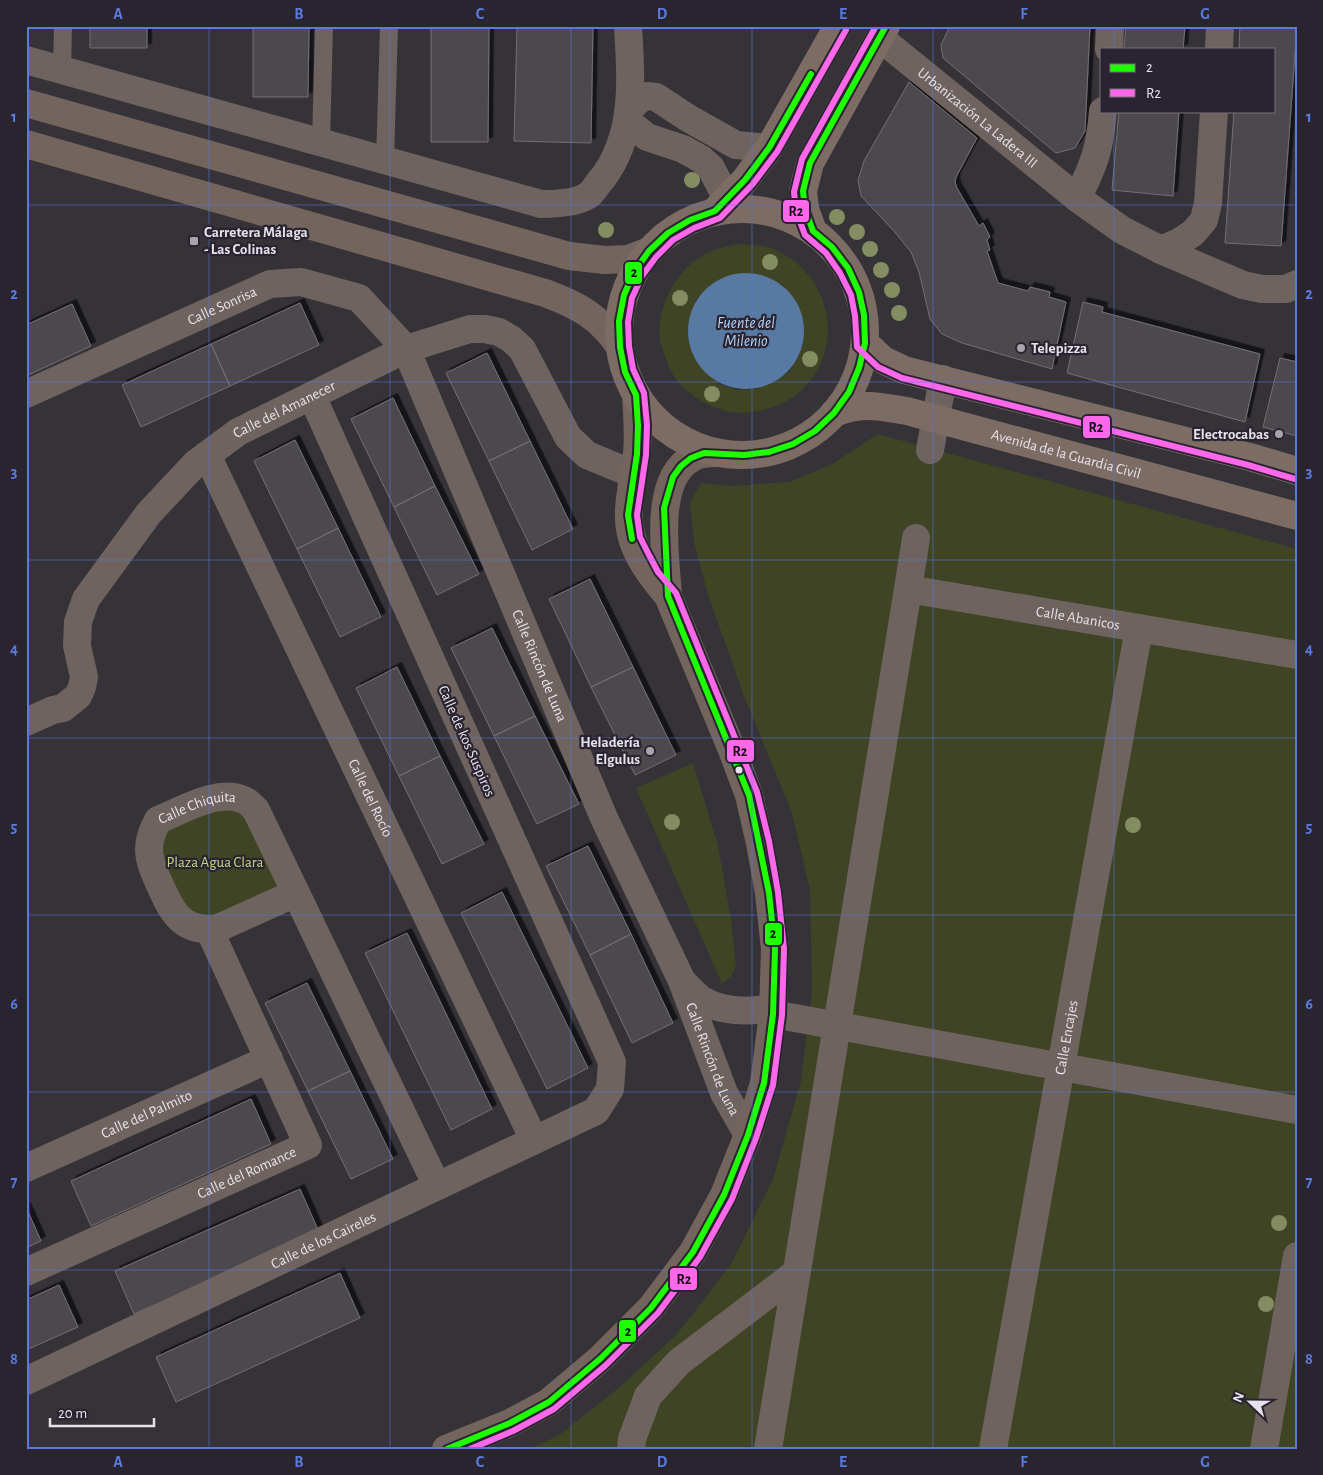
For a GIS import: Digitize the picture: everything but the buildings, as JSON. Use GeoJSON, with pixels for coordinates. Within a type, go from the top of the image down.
{"type":"FeatureCollection","features":[{"type":"Feature","properties":{"kind":"main road"},"geometry":{"type":"LineString","coordinates":[[718,453],[693,446],[671,433],[652,416],[636,395],[625,372],[620,346],[619,321],[624,295],[634,272],[649,251],[666,234],[721,205],[744,180],[768,148],[838,26]]}},
{"type":"Feature","properties":{"kind":"main road"},"geometry":{"type":"LineString","coordinates":[[813,231],[805,209],[803,191],[810,163],[883,32]]}},
{"type":"Feature","properties":{"kind":"main road"},"geometry":{"type":"LineString","coordinates":[[26,103],[569,256],[605,260],[628,259],[649,251]]}},
{"type":"Feature","properties":{"kind":"main road"},"geometry":{"type":"LineString","coordinates":[[26,144],[545,294],[568,302],[593,316],[610,332],[620,346]]}},
{"type":"Feature","properties":{"kind":"main road"},"geometry":{"type":"LineString","coordinates":[[446,1449],[510,1423],[549,1402],[600,1359],[651,1308],[693,1252],[724,1195],[748,1136],[764,1083],[773,1011],[775,950],[770,902],[760,843],[749,795],[668,596],[664,508],[673,477],[681,466],[692,458],[704,453],[744,455],[769,452],[794,444],[816,431],[834,413],[849,392],[856,376],[864,343],[864,315],[859,292],[848,268],[832,248],[813,231],[790,218],[766,210],[721,205]]}},
{"type":"Feature","properties":{"kind":"main road"},"geometry":{"type":"LineString","coordinates":[[864,343],[883,360],[904,370],[1250,457],[1297,471]]}},
{"type":"Feature","properties":{"kind":"main road"},"geometry":{"type":"LineString","coordinates":[[636,395],[637,454],[628,515],[632,540],[651,577],[668,596]]}},
{"type":"Feature","properties":{"kind":"main road","name":"Avenida de la Guardia Civil"},"geometry":{"type":"LineString","coordinates":[[834,413],[852,406],[868,405],[907,411],[1297,516]]}},
{"type":"Feature","properties":{"kind":"street"},"geometry":{"type":"LineString","coordinates":[[628,26],[629,115],[647,137],[684,149],[701,158],[711,168],[721,205]]}},
{"type":"Feature","properties":{"kind":"street"},"geometry":{"type":"LineString","coordinates":[[1108,48],[1110,26]]}},
{"type":"Feature","properties":{"kind":"street"},"geometry":{"type":"LineString","coordinates":[[1219,48],[1220,26]]}},
{"type":"Feature","properties":{"kind":"street","name":"Urbanización La Ladera III"},"geometry":{"type":"LineString","coordinates":[[883,32],[1077,198],[1122,230],[1161,250],[1243,285],[1262,289],[1286,289],[1297,284]]}},
{"type":"Feature","properties":{"kind":"street"},"geometry":{"type":"LineString","coordinates":[[26,60],[541,204],[566,203],[589,195],[617,154],[629,115],[640,99],[648,96],[656,97],[736,145],[768,148]]}},
{"type":"Feature","properties":{"kind":"street"},"geometry":{"type":"LineString","coordinates":[[663,142],[672,136],[677,127],[680,112]]}},
{"type":"Feature","properties":{"kind":"street"},"geometry":{"type":"LineString","coordinates":[[1077,198],[1091,172],[1099,146],[1103,112]]}},
{"type":"Feature","properties":{"kind":"street"},"geometry":{"type":"LineString","coordinates":[[1161,250],[1180,242],[1204,220],[1208,203],[1214,112]]}},
{"type":"Feature","properties":{"kind":"street","name":"Calle Sonrisa"},"geometry":{"type":"LineString","coordinates":[[26,394],[270,284],[301,282],[359,298],[406,349]]}},
{"type":"Feature","properties":{"kind":"street","name":"Calle del Amanecer"},"geometry":{"type":"LineString","coordinates":[[26,722],[53,710],[63,708],[78,696],[84,677],[77,646],[78,622],[86,600],[149,513],[195,464],[238,432],[406,349],[470,329],[485,329],[499,332],[522,349],[568,437],[587,456],[634,474]]}},
{"type":"Feature","properties":{"kind":"street","name":"Calle Rincón de Luna"},"geometry":{"type":"LineString","coordinates":[[406,349],[604,818],[682,981],[724,1093],[748,1136]]}},
{"type":"Feature","properties":{"kind":"street"},"geometry":{"type":"LineString","coordinates":[[930,450],[934,419],[943,380]]}},
{"type":"Feature","properties":{"kind":"street","name":"Calle de kos Suspiros"},"geometry":{"type":"LineString","coordinates":[[312,396],[612,1062],[610,1089]]}},
{"type":"Feature","properties":{"kind":"street","name":"Calle del Rocío"},"geometry":{"type":"LineString","coordinates":[[207,455],[534,1140]]}},
{"type":"Feature","properties":{"kind":"street"},"geometry":{"type":"LineString","coordinates":[[768,1449],[916,538]]}},
{"type":"Feature","properties":{"kind":"street","name":"Calle Abanicos"},"geometry":{"type":"LineString","coordinates":[[908,589],[1297,655]]}},
{"type":"Feature","properties":{"kind":"street","name":"Calle Encajes"},"geometry":{"type":"LineString","coordinates":[[994,1449],[1139,628]]}},
{"type":"Feature","properties":{"kind":"street","name":"Calle Chiquita"},"geometry":{"type":"LineString","coordinates":[[209,929],[203,930],[190,926],[178,919],[170,908],[152,866],[149,850],[151,834],[158,820],[218,796],[232,796],[245,800],[256,810],[437,1186]]}},
{"type":"Feature","properties":{"kind":"street"},"geometry":{"type":"LineString","coordinates":[[209,929],[216,929],[296,893]]}},
{"type":"Feature","properties":{"kind":"street","name":"Calle del Romance"},"geometry":{"type":"LineString","coordinates":[[26,1272],[308,1145],[209,929]]}},
{"type":"Feature","properties":{"kind":"street","name":"Calle Rincón de Luna"},"geometry":{"type":"LineString","coordinates":[[682,981],[703,1000],[724,1008],[741,1011],[773,1011],[837,1026],[1297,1110]]}},
{"type":"Feature","properties":{"kind":"street","name":"Calle del Palmito"},"geometry":{"type":"LineString","coordinates":[[26,1168],[269,1060]]}},
{"type":"Feature","properties":{"kind":"street","name":"Calle de los Caireles"},"geometry":{"type":"LineString","coordinates":[[26,1381],[596,1111],[610,1089]]}},
{"type":"Feature","properties":{"kind":"street"},"geometry":{"type":"LineString","coordinates":[[1264,1449],[1297,1256]]}},
{"type":"Feature","properties":{"kind":"street"},"geometry":{"type":"LineString","coordinates":[[631,1449],[632,1439],[648,1396],[679,1362],[796,1273]]}},
{"type":"Feature","properties":{"kind":"lane"},"geometry":{"type":"LineString","coordinates":[[62,70],[63,26]]}},
{"type":"Feature","properties":{"kind":"lane"},"geometry":{"type":"LineString","coordinates":[[321,143],[324,26]]}},
{"type":"Feature","properties":{"kind":"lane"},"geometry":{"type":"LineString","coordinates":[[385,161],[388,26]]}},
{"type":"Feature","properties":{"kind":"green space"},"geometry":{"type":"Polygon","coordinates":[[[740,244],[772,248],[786,255],[802,268],[817,289],[826,311],[828,334],[824,356],[813,377],[798,394],[777,406],[747,413],[721,410],[705,403],[685,389],[670,370],[660,341],[659,327],[672,286],[691,264],[717,249],[740,244]],[[747,273],[724,278],[713,284],[696,300],[719,384],[737,390],[756,389],[789,372],[799,356],[804,338],[803,319],[783,285],[766,276],[747,273]]]}},
{"type":"Feature","properties":{"kind":"green space"},"geometry":{"type":"Polygon","coordinates":[[[878,434],[1297,549],[1297,1449],[530,1449],[559,1435],[622,1385],[678,1333],[731,1264],[773,1179],[801,1081],[812,990],[810,890],[792,813],[744,696],[708,595],[694,542],[690,503],[701,483],[731,486],[789,482],[832,464],[878,434]]]}},
{"type":"Feature","properties":{"kind":"green space"},"geometry":{"type":"Polygon","coordinates":[[[693,763],[718,846],[731,919],[736,966],[731,976],[722,984],[636,788],[693,763]]]}},
{"type":"Feature","properties":{"kind":"green space","name":"Plaza Agua Clara"},"geometry":{"type":"Polygon","coordinates":[[[232,796],[296,893],[190,926],[151,834],[232,796]]]}},
{"type":"Feature","properties":{"kind":"water","name":"Fuente del Milenio"},"geometry":{"type":"Polygon","coordinates":[[[746,273],[768,277],[778,282],[787,290],[795,299],[800,309],[804,331],[800,353],[795,363],[787,372],[778,380],[768,385],[746,389],[724,385],[714,380],[705,372],[697,363],[692,353],[688,331],[692,309],[697,299],[705,290],[714,282],[724,277],[746,273]]]}},
{"type":"Feature","properties":{"kind":"transit line","name":"R2"},"geometry":{"type":"LineString","coordinates":[[876,26],[802,159],[794,192],[796,211],[805,235],[826,253],[840,273],[851,295],[855,316],[857,347],[878,367],[902,378],[1248,465],[1295,479]]}},
{"type":"Feature","properties":{"kind":"transit line","name":"2"},"geometry":{"type":"LineString","coordinates":[[447,1449],[510,1423],[549,1402],[600,1359],[651,1308],[693,1252],[724,1195],[748,1135],[764,1083],[773,1014],[775,949],[769,893],[749,795],[668,596],[664,508],[673,477],[681,466],[691,458],[704,453],[744,455],[769,452],[793,444],[815,431],[834,413],[849,392],[859,368],[865,343],[864,315],[859,292],[848,268],[832,247],[813,231],[805,209],[803,191],[810,163],[886,26]]}},
{"type":"Feature","properties":{"kind":"transit line","name":"R2"},"geometry":{"type":"LineString","coordinates":[[470,1449],[513,1431],[554,1409],[606,1365],[658,1313],[700,1257],[732,1199],[756,1138],[773,1085],[782,1015],[784,949],[778,892],[769,841],[757,792],[676,593],[658,572],[640,537],[637,515],[646,455],[647,425],[644,393],[633,369],[629,346],[628,322],[632,298],[642,276],[656,257],[673,240],[694,228],[720,218],[752,185],[777,152],[846,30]]}},
{"type":"Feature","properties":{"kind":"transit line","name":"2"},"geometry":{"type":"LineString","coordinates":[[632,539],[628,515],[637,454],[638,426],[636,395],[625,372],[620,347],[619,321],[624,295],[634,272],[649,251],[668,233],[690,220],[715,211],[745,180],[769,148],[811,74]]}},
{"type":"Feature","properties":{"kind":"place","name":"Carretera Málaga - Las Colinas"},"geometry":{"type":"Point","coordinates":[194,241]}},
{"type":"Feature","properties":{"kind":"place","name":"Telepizza"},"geometry":{"type":"Point","coordinates":[1021,348]}},
{"type":"Feature","properties":{"kind":"place","name":"Electrocabas"},"geometry":{"type":"Point","coordinates":[1279,434]}},
{"type":"Feature","properties":{"kind":"place","name":"Heladería Elgulus"},"geometry":{"type":"Point","coordinates":[650,751]}}]}
